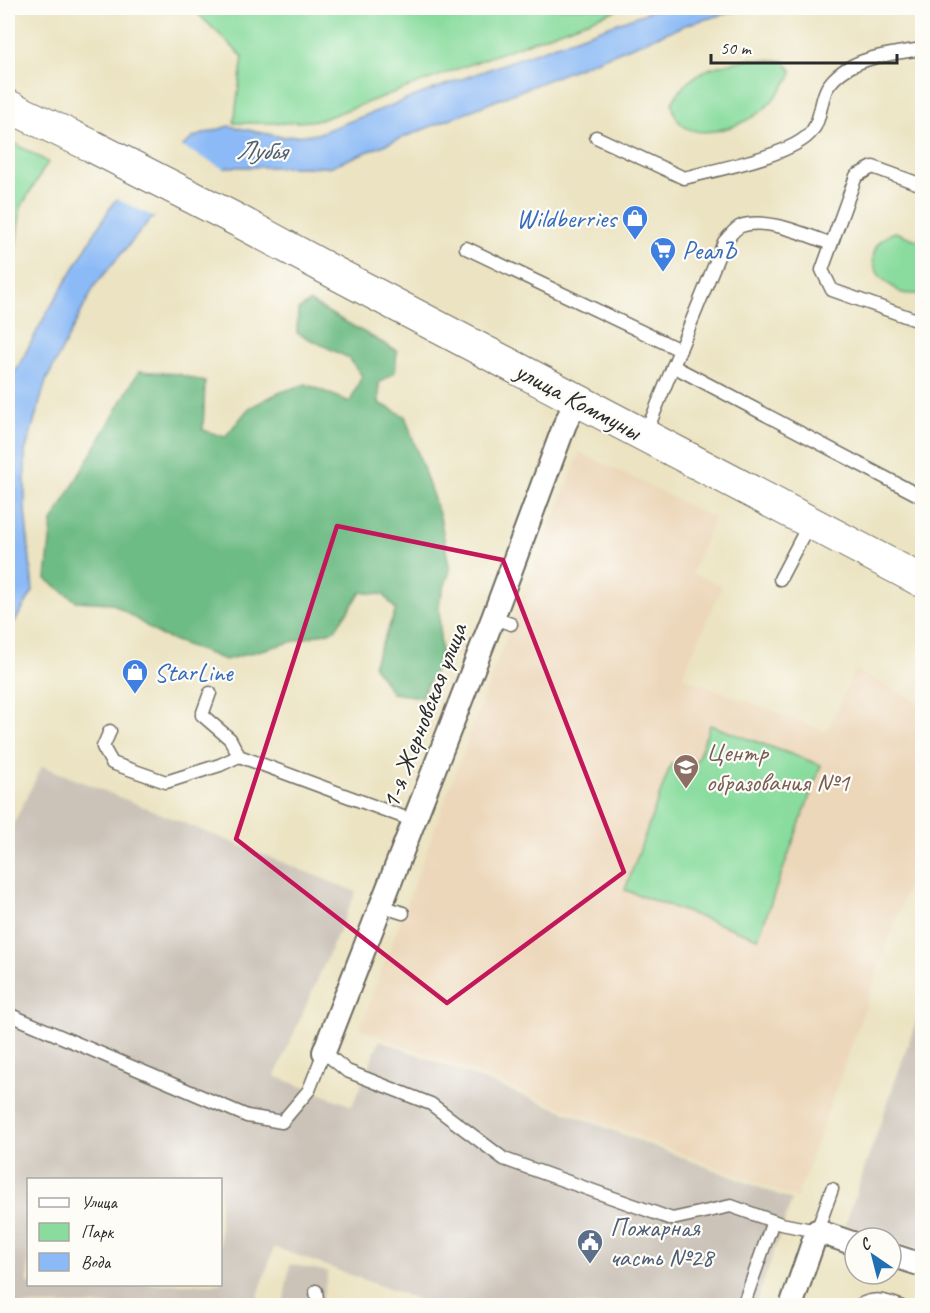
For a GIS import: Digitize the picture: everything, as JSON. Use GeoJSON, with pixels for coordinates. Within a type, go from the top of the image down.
{"type":"FeatureCollection","features":[{"type":"Feature","properties":{"kind":"main road","name":"улица Коммуны"},"geometry":{"type":"LineString","coordinates":[[8,106],[235,219],[922,581]]}},
{"type":"Feature","properties":{"kind":"street","name":"1-я Жерновская улица"},"geometry":{"type":"LineString","coordinates":[[324,1052],[414,821],[502,621],[565,424],[577,400]]}},
{"type":"Feature","properties":{"kind":"street"},"geometry":{"type":"LineString","coordinates":[[791,1305],[817,1231],[843,1240]]}},
{"type":"Feature","properties":{"kind":"street"},"geometry":{"type":"LineString","coordinates":[[903,1259],[922,1265]]}},
{"type":"Feature","properties":{"kind":"lane"},"geometry":{"type":"LineString","coordinates":[[596,137],[684,178],[788,149],[812,131],[828,87],[847,68],[877,56],[922,49]]}},
{"type":"Feature","properties":{"kind":"lane"},"geometry":{"type":"LineString","coordinates":[[922,185],[873,167],[856,176],[822,270],[832,290],[922,322]]}},
{"type":"Feature","properties":{"kind":"lane"},"geometry":{"type":"LineString","coordinates":[[645,436],[724,242],[740,226],[762,224],[788,229],[831,244]]}},
{"type":"Feature","properties":{"kind":"lane"},"geometry":{"type":"LineString","coordinates":[[466,248],[680,350]]}},
{"type":"Feature","properties":{"kind":"lane"},"geometry":{"type":"LineString","coordinates":[[673,366],[922,497]]}},
{"type":"Feature","properties":{"kind":"lane"},"geometry":{"type":"LineString","coordinates":[[780,579],[810,522]]}},
{"type":"Feature","properties":{"kind":"lane"},"geometry":{"type":"LineString","coordinates":[[210,693],[202,715],[230,739],[239,756],[414,821]]}},
{"type":"Feature","properties":{"kind":"lane"},"geometry":{"type":"LineString","coordinates":[[110,731],[103,747],[112,764],[166,782],[220,765],[239,756]]}},
{"type":"Feature","properties":{"kind":"lane"},"geometry":{"type":"LineString","coordinates":[[381,906],[403,913]]}},
{"type":"Feature","properties":{"kind":"lane"},"geometry":{"type":"LineString","coordinates":[[8,1014],[247,1116],[282,1122],[309,1090],[324,1052],[347,1071],[431,1104],[504,1159],[672,1219],[731,1206],[773,1221],[817,1231],[832,1189]]}},
{"type":"Feature","properties":{"kind":"lane"},"geometry":{"type":"LineString","coordinates":[[743,1305],[773,1221]]}},
{"type":"Feature","properties":{"kind":"lane"},"geometry":{"type":"LineString","coordinates":[[316,1291],[318,1305]]}},
{"type":"Feature","properties":{"kind":"lane"},"geometry":{"type":"LineString","coordinates":[[858,1305],[870,1299],[882,1299],[900,1305]]}},
{"type":"Feature","properties":{"kind":"highlighted area"},"geometry":{"type":"Polygon","coordinates":[[[337,526],[503,560],[624,872],[447,1003],[236,839],[337,526]]]}},
{"type":"Feature","properties":{"kind":"shaded area","name":"Центр образования №1"},"geometry":{"type":"Polygon","coordinates":[[[580,452],[714,518],[692,573],[722,586],[682,677],[827,732],[855,670],[922,704],[922,847],[797,1198],[360,1029],[511,624],[580,452]]]}},
{"type":"Feature","properties":{"kind":"shaded area"},"geometry":{"type":"Polygon","coordinates":[[[42,766],[356,892],[275,1076],[352,1106],[380,1040],[792,1200],[755,1305],[433,1305],[274,1247],[255,1305],[8,1305],[8,835],[42,766]]]}},
{"type":"Feature","properties":{"kind":"shaded area"},"geometry":{"type":"Polygon","coordinates":[[[922,1004],[922,1250],[903,1244],[903,1226],[845,1225],[922,1004]]]}},
{"type":"Feature","properties":{"kind":"shaded area"},"geometry":{"type":"Polygon","coordinates":[[[290,1264],[328,1272],[321,1305],[283,1306],[290,1264]]]}},
{"type":"Feature","properties":{"kind":"green space"},"geometry":{"type":"Polygon","coordinates":[[[192,8],[622,8],[320,120],[234,123],[243,57],[192,8]]]}},
{"type":"Feature","properties":{"kind":"green space"},"geometry":{"type":"Polygon","coordinates":[[[752,59],[784,61],[792,71],[790,78],[776,97],[759,113],[728,128],[704,132],[692,130],[676,117],[672,103],[687,83],[696,76],[716,66],[752,59]]]}},
{"type":"Feature","properties":{"kind":"green space"},"geometry":{"type":"Polygon","coordinates":[[[8,140],[48,162],[21,207],[12,272],[8,282],[8,140]]]}},
{"type":"Feature","properties":{"kind":"green space"},"geometry":{"type":"Polygon","coordinates":[[[895,232],[922,242],[921,294],[902,293],[882,278],[874,264],[875,249],[886,237],[895,232]]]}},
{"type":"Feature","properties":{"kind":"green space"},"geometry":{"type":"Polygon","coordinates":[[[310,302],[397,351],[395,372],[379,383],[379,403],[405,416],[440,517],[450,571],[439,602],[441,659],[421,697],[392,693],[373,665],[396,610],[384,595],[361,592],[335,630],[225,660],[160,635],[112,603],[76,601],[46,579],[52,522],[139,371],[178,374],[205,382],[203,430],[225,437],[249,408],[278,393],[306,384],[350,402],[362,376],[349,358],[297,333],[298,310],[310,302]]]}},
{"type":"Feature","properties":{"kind":"green space"},"geometry":{"type":"Polygon","coordinates":[[[710,725],[821,765],[758,938],[625,890],[671,764],[693,771],[710,725]]]}},
{"type":"Feature","properties":{"kind":"water","name":"Лубья"},"geometry":{"type":"Polygon","coordinates":[[[659,8],[747,8],[688,24],[329,167],[228,167],[149,221],[95,285],[46,381],[25,452],[25,510],[33,591],[8,633],[9,384],[44,318],[113,203],[194,137],[229,126],[282,137],[317,134],[659,8]]]}},
{"type":"Feature","properties":{"kind":"pier"},"geometry":{"type":"Polygon","coordinates":[[[179,145],[228,171],[158,219],[115,198],[179,145]]]}},
{"type":"Feature","properties":{"kind":"place","name":"Wildberries"},"geometry":{"type":"Point","coordinates":[635,241]}},
{"type":"Feature","properties":{"kind":"place","name":"РеалЪ"},"geometry":{"type":"Point","coordinates":[663,273]}},
{"type":"Feature","properties":{"kind":"place","name":"StarLine"},"geometry":{"type":"Point","coordinates":[135,695]}},
{"type":"Feature","properties":{"kind":"place","name":"Центр образования №1"},"geometry":{"type":"Point","coordinates":[686,790]}},
{"type":"Feature","properties":{"kind":"place","name":"Пожарная часть №28"},"geometry":{"type":"Point","coordinates":[590,1265]}}]}
